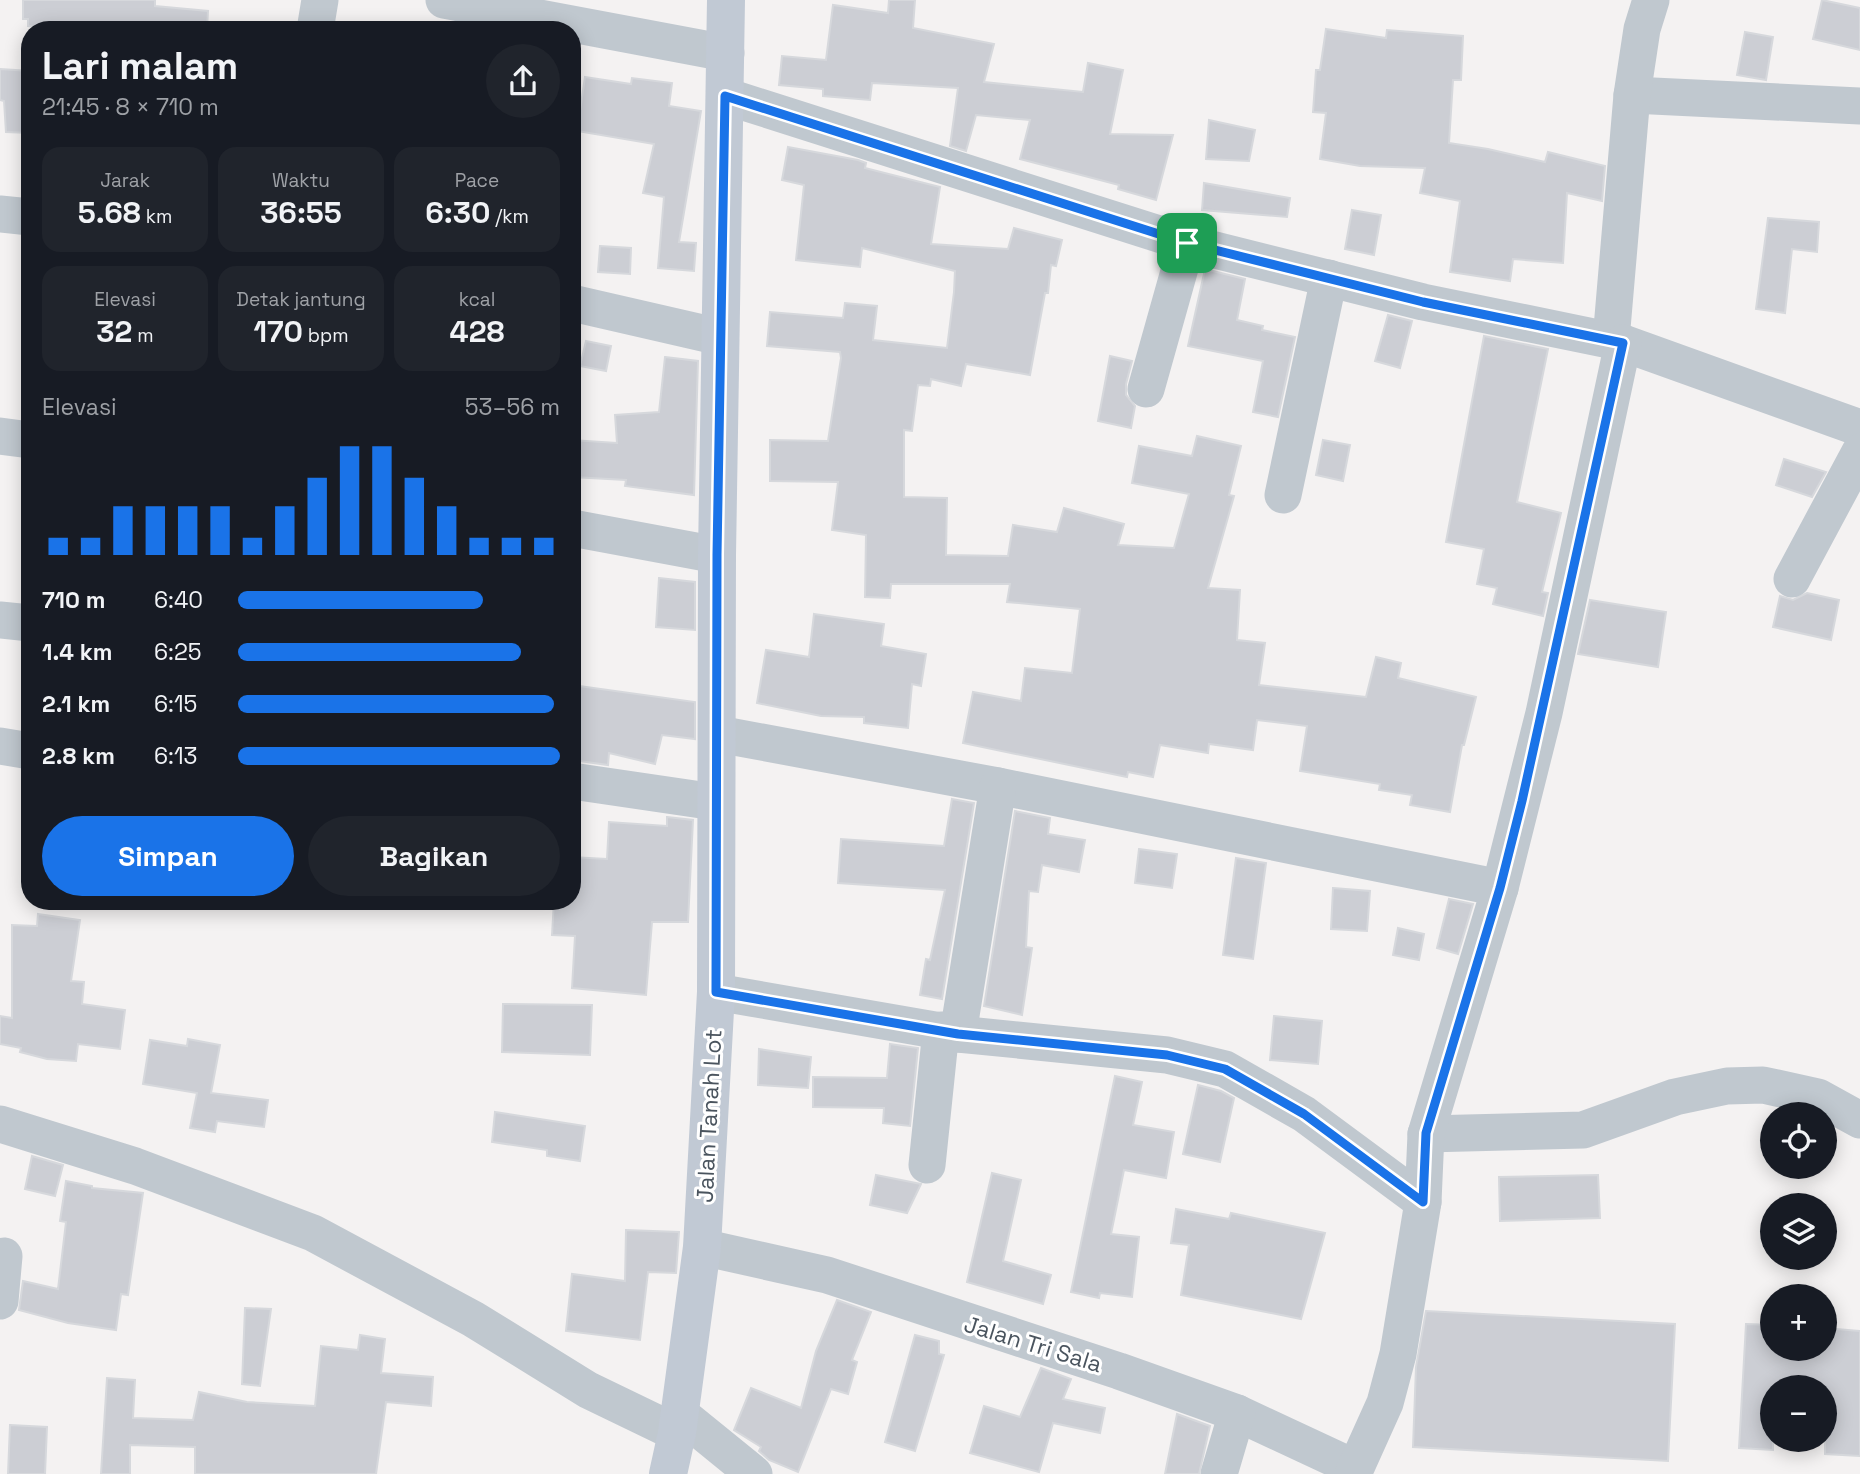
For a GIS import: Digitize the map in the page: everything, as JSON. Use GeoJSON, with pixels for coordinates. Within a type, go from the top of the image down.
{"type":"FeatureCollection","features":[{"type":"Feature","properties":{"kind":"main road","name":"Jalan Tanah Lot"},"geometry":{"type":"LineString","coordinates":[[675,1452],[702,1247],[716,992],[717,555],[726,0]]}},
{"type":"Feature","properties":{"kind":"street"},"geometry":{"type":"LineString","coordinates":[[316,21],[320,0]]}},
{"type":"Feature","properties":{"kind":"street"},"geometry":{"type":"LineString","coordinates":[[444,0],[556,21]]}},
{"type":"Feature","properties":{"kind":"street"},"geometry":{"type":"LineString","coordinates":[[1354,1471],[1385,1404],[1398,1354],[1423,1202],[1426,1133],[1500,888],[1544,713],[1617,341],[1632,95],[1642,29],[1651,0]]}},
{"type":"Feature","properties":{"kind":"street"},"geometry":{"type":"LineString","coordinates":[[581,26],[726,53]]}},
{"type":"Feature","properties":{"kind":"street"},"geometry":{"type":"LineString","coordinates":[[1632,95],[1860,106]]}},
{"type":"Feature","properties":{"kind":"street"},"geometry":{"type":"LineString","coordinates":[[725,96],[1187,243],[1423,302],[1617,341],[1860,428]]}},
{"type":"Feature","properties":{"kind":"street"},"geometry":{"type":"LineString","coordinates":[[0,214],[21,216]]}},
{"type":"Feature","properties":{"kind":"street"},"geometry":{"type":"LineString","coordinates":[[1146,389],[1187,243]]}},
{"type":"Feature","properties":{"kind":"street"},"geometry":{"type":"LineString","coordinates":[[1283,495],[1329,278]]}},
{"type":"Feature","properties":{"kind":"street"},"geometry":{"type":"LineString","coordinates":[[581,305],[720,337]]}},
{"type":"Feature","properties":{"kind":"street"},"geometry":{"type":"LineString","coordinates":[[0,436],[21,439]]}},
{"type":"Feature","properties":{"kind":"street"},"geometry":{"type":"LineString","coordinates":[[1792,579],[1860,452]]}},
{"type":"Feature","properties":{"kind":"street"},"geometry":{"type":"LineString","coordinates":[[581,530],[717,555]]}},
{"type":"Feature","properties":{"kind":"street"},"geometry":{"type":"LineString","coordinates":[[0,620],[21,621]]}},
{"type":"Feature","properties":{"kind":"street"},"geometry":{"type":"LineString","coordinates":[[718,734],[998,786],[1500,888]]}},
{"type":"Feature","properties":{"kind":"street"},"geometry":{"type":"LineString","coordinates":[[0,746],[21,750]]}},
{"type":"Feature","properties":{"kind":"street"},"geometry":{"type":"LineString","coordinates":[[581,782],[715,802]]}},
{"type":"Feature","properties":{"kind":"street"},"geometry":{"type":"LineString","coordinates":[[927,1166],[998,786]]}},
{"type":"Feature","properties":{"kind":"street"},"geometry":{"type":"LineString","coordinates":[[716,992],[950,1032],[1167,1055],[1225,1069],[1304,1114],[1423,1202]]}},
{"type":"Feature","properties":{"kind":"street"},"geometry":{"type":"LineString","coordinates":[[1426,1133],[1583,1130],[1675,1097],[1727,1086],[1763,1085],[1818,1097],[1860,1120]]}},
{"type":"Feature","properties":{"kind":"street"},"geometry":{"type":"LineString","coordinates":[[0,1124],[135,1166],[313,1233],[473,1319],[588,1390],[675,1452],[754,1474]]}},
{"type":"Feature","properties":{"kind":"street","name":"Jalan Tri Sala"},"geometry":{"type":"LineString","coordinates":[[702,1247],[827,1275],[1237,1413],[1354,1471]]}},
{"type":"Feature","properties":{"kind":"street"},"geometry":{"type":"LineString","coordinates":[[0,1301],[4,1256]]}},
{"type":"Feature","properties":{"kind":"street"},"geometry":{"type":"LineString","coordinates":[[1219,1474],[1237,1413]]}},
{"type":"Feature","properties":{"kind":"building"},"geometry":{"type":"Polygon","coordinates":[[[23,0],[155,0],[155,6],[208,11],[207,21],[23,19],[23,0]]]}},
{"type":"Feature","properties":{"kind":"building"},"geometry":{"type":"Polygon","coordinates":[[[889,0],[915,0],[913,28],[994,44],[984,82],[1083,92],[1088,63],[1123,70],[1110,134],[1173,135],[1156,200],[1118,189],[1119,185],[1020,159],[1030,120],[976,115],[966,151],[950,146],[958,88],[872,83],[870,100],[823,96],[823,89],[779,85],[782,56],[826,60],[833,5],[888,13],[889,0]]]}},
{"type":"Feature","properties":{"kind":"building"},"geometry":{"type":"Polygon","coordinates":[[[1822,0],[1860,8],[1860,50],[1813,39],[1822,0]]]}},
{"type":"Feature","properties":{"kind":"building"},"geometry":{"type":"Polygon","coordinates":[[[1326,29],[1386,38],[1387,30],[1463,36],[1461,80],[1453,80],[1449,143],[1545,162],[1548,152],[1605,166],[1602,201],[1567,193],[1563,263],[1513,259],[1510,281],[1450,272],[1460,201],[1420,193],[1425,168],[1360,166],[1320,159],[1326,113],[1313,112],[1316,70],[1320,70],[1326,29]]]}},
{"type":"Feature","properties":{"kind":"building"},"geometry":{"type":"Polygon","coordinates":[[[1745,32],[1773,37],[1766,80],[1737,75],[1745,32]]]}},
{"type":"Feature","properties":{"kind":"building"},"geometry":{"type":"Polygon","coordinates":[[[0,69],[21,70],[21,133],[6,132],[4,101],[0,100],[0,69]]]}},
{"type":"Feature","properties":{"kind":"building"},"geometry":{"type":"Polygon","coordinates":[[[585,77],[631,84],[632,78],[672,83],[669,106],[701,111],[679,242],[696,243],[694,271],[658,268],[664,197],[643,193],[654,144],[581,132],[585,77]]]}},
{"type":"Feature","properties":{"kind":"building"},"geometry":{"type":"Polygon","coordinates":[[[1209,120],[1255,130],[1249,161],[1206,159],[1209,120]]]}},
{"type":"Feature","properties":{"kind":"building"},"geometry":{"type":"Polygon","coordinates":[[[788,147],[858,160],[866,163],[865,168],[940,187],[931,244],[1008,249],[1014,228],[1062,240],[1056,266],[1051,265],[1048,293],[1045,293],[1030,375],[966,364],[961,386],[931,379],[930,386],[918,385],[912,431],[904,430],[904,497],[947,498],[946,555],[1008,556],[1013,525],[1057,532],[1064,508],[1124,524],[1118,545],[1174,548],[1189,494],[1132,483],[1139,446],[1192,456],[1197,436],[1241,446],[1229,495],[1234,496],[1208,588],[1240,590],[1237,640],[1265,643],[1259,685],[1366,697],[1376,657],[1401,663],[1398,678],[1476,697],[1462,745],[1450,812],[1410,805],[1412,795],[1379,790],[1380,784],[1300,771],[1307,726],[1257,720],[1253,750],[1209,744],[1208,753],[1160,745],[1153,777],[1128,772],[1127,777],[963,743],[973,692],[1021,701],[1025,668],[1072,673],[1080,609],[1007,602],[1010,584],[891,584],[890,598],[865,597],[866,535],[832,530],[838,482],[770,481],[770,440],[828,441],[841,358],[840,352],[767,346],[770,312],[843,318],[845,303],[877,306],[873,340],[947,348],[954,292],[955,271],[862,248],[860,267],[796,260],[804,185],[782,180],[788,147]]]}},
{"type":"Feature","properties":{"kind":"building"},"geometry":{"type":"Polygon","coordinates":[[[1204,183],[1290,198],[1287,217],[1202,210],[1204,183]]]}},
{"type":"Feature","properties":{"kind":"building"},"geometry":{"type":"Polygon","coordinates":[[[1352,210],[1381,215],[1374,255],[1345,249],[1352,210]]]}},
{"type":"Feature","properties":{"kind":"building"},"geometry":{"type":"Polygon","coordinates":[[[1768,218],[1819,222],[1817,252],[1792,249],[1785,313],[1756,309],[1768,218]]]}},
{"type":"Feature","properties":{"kind":"building"},"geometry":{"type":"Polygon","coordinates":[[[600,246],[631,248],[630,274],[598,272],[600,246]]]}},
{"type":"Feature","properties":{"kind":"building"},"geometry":{"type":"Polygon","coordinates":[[[1205,269],[1245,279],[1237,320],[1263,326],[1262,330],[1295,337],[1278,417],[1253,412],[1263,361],[1188,346],[1205,269]]]}},
{"type":"Feature","properties":{"kind":"building"},"geometry":{"type":"Polygon","coordinates":[[[1388,315],[1412,321],[1400,368],[1375,361],[1388,315]]]}},
{"type":"Feature","properties":{"kind":"building"},"geometry":{"type":"Polygon","coordinates":[[[1484,336],[1548,349],[1517,502],[1561,513],[1542,592],[1548,593],[1543,616],[1493,604],[1497,588],[1477,584],[1484,549],[1446,542],[1484,336]]]}},
{"type":"Feature","properties":{"kind":"building"},"geometry":{"type":"Polygon","coordinates":[[[586,341],[611,346],[606,371],[581,366],[586,341]]]}},
{"type":"Feature","properties":{"kind":"building"},"geometry":{"type":"Polygon","coordinates":[[[1110,356],[1132,361],[1126,384],[1126,395],[1135,406],[1131,428],[1098,421],[1110,356]]]}},
{"type":"Feature","properties":{"kind":"building"},"geometry":{"type":"Polygon","coordinates":[[[665,357],[698,361],[694,495],[625,486],[626,480],[581,478],[581,441],[617,443],[615,415],[659,412],[665,357]]]}},
{"type":"Feature","properties":{"kind":"building"},"geometry":{"type":"Polygon","coordinates":[[[1323,440],[1350,445],[1343,481],[1316,475],[1323,440]]]}},
{"type":"Feature","properties":{"kind":"building"},"geometry":{"type":"Polygon","coordinates":[[[1784,459],[1826,472],[1812,497],[1776,485],[1784,459]]]}},
{"type":"Feature","properties":{"kind":"building"},"geometry":{"type":"Polygon","coordinates":[[[659,578],[695,582],[695,630],[656,627],[659,578]]]}},
{"type":"Feature","properties":{"kind":"building"},"geometry":{"type":"Polygon","coordinates":[[[1807,593],[1839,600],[1831,640],[1773,627],[1780,596],[1793,600],[1807,593]]]}},
{"type":"Feature","properties":{"kind":"building"},"geometry":{"type":"Polygon","coordinates":[[[1590,600],[1666,612],[1658,667],[1578,654],[1590,600]]]}},
{"type":"Feature","properties":{"kind":"building"},"geometry":{"type":"Polygon","coordinates":[[[814,614],[884,624],[881,646],[926,654],[921,686],[912,684],[908,728],[864,723],[864,717],[821,716],[757,703],[766,650],[809,657],[814,614]]]}},
{"type":"Feature","properties":{"kind":"building"},"geometry":{"type":"Polygon","coordinates":[[[581,686],[695,702],[695,739],[662,735],[655,764],[609,753],[608,765],[581,761],[581,686]]]}},
{"type":"Feature","properties":{"kind":"building"},"geometry":{"type":"Polygon","coordinates":[[[952,799],[974,803],[942,999],[920,995],[926,959],[930,960],[945,890],[838,883],[841,839],[944,846],[952,799]]]}},
{"type":"Feature","properties":{"kind":"building"},"geometry":{"type":"Polygon","coordinates":[[[1015,811],[1050,818],[1048,834],[1085,840],[1079,872],[1042,865],[1038,892],[1029,891],[1026,947],[1032,948],[1022,1015],[984,1006],[1015,811]]]}},
{"type":"Feature","properties":{"kind":"building"},"geometry":{"type":"Polygon","coordinates":[[[667,817],[693,820],[688,922],[652,922],[646,995],[572,988],[575,936],[552,935],[553,910],[581,910],[581,858],[607,859],[609,822],[667,826],[667,817]]]}},
{"type":"Feature","properties":{"kind":"building"},"geometry":{"type":"Polygon","coordinates":[[[1139,849],[1177,854],[1172,888],[1135,883],[1139,849]]]}},
{"type":"Feature","properties":{"kind":"building"},"geometry":{"type":"Polygon","coordinates":[[[1236,858],[1266,863],[1253,959],[1223,955],[1236,858]]]}},
{"type":"Feature","properties":{"kind":"building"},"geometry":{"type":"Polygon","coordinates":[[[1333,888],[1370,891],[1367,931],[1331,929],[1333,888]]]}},
{"type":"Feature","properties":{"kind":"building"},"geometry":{"type":"Polygon","coordinates":[[[1449,899],[1473,904],[1458,954],[1437,948],[1449,899]]]}},
{"type":"Feature","properties":{"kind":"building"},"geometry":{"type":"Polygon","coordinates":[[[38,914],[80,920],[71,981],[84,982],[82,1004],[125,1010],[120,1049],[78,1044],[76,1061],[47,1059],[20,1052],[21,1048],[0,1044],[0,1016],[12,1018],[12,925],[37,926],[38,914]]]}},
{"type":"Feature","properties":{"kind":"building"},"geometry":{"type":"Polygon","coordinates":[[[1398,928],[1424,934],[1419,960],[1393,955],[1398,928]]]}},
{"type":"Feature","properties":{"kind":"building"},"geometry":{"type":"Polygon","coordinates":[[[503,1004],[592,1005],[590,1055],[502,1052],[503,1004]]]}},
{"type":"Feature","properties":{"kind":"building"},"geometry":{"type":"Polygon","coordinates":[[[1274,1016],[1322,1021],[1318,1064],[1270,1060],[1274,1016]]]}},
{"type":"Feature","properties":{"kind":"building"},"geometry":{"type":"Polygon","coordinates":[[[188,1039],[220,1045],[211,1093],[268,1100],[264,1127],[217,1121],[215,1132],[190,1128],[197,1093],[143,1084],[150,1040],[187,1046],[188,1039]]]}},
{"type":"Feature","properties":{"kind":"building"},"geometry":{"type":"Polygon","coordinates":[[[890,1044],[918,1048],[910,1126],[883,1123],[884,1108],[813,1107],[813,1077],[887,1078],[890,1044]]]}},
{"type":"Feature","properties":{"kind":"building"},"geometry":{"type":"Polygon","coordinates":[[[759,1049],[811,1057],[808,1088],[758,1085],[759,1049]]]}},
{"type":"Feature","properties":{"kind":"building"},"geometry":{"type":"Polygon","coordinates":[[[1115,1076],[1142,1082],[1133,1125],[1174,1132],[1166,1178],[1124,1170],[1111,1234],[1139,1237],[1132,1297],[1100,1293],[1099,1298],[1071,1292],[1115,1076]]]}},
{"type":"Feature","properties":{"kind":"building"},"geometry":{"type":"Polygon","coordinates":[[[1198,1085],[1221,1091],[1234,1098],[1220,1162],[1183,1154],[1198,1085]]]}},
{"type":"Feature","properties":{"kind":"building"},"geometry":{"type":"Polygon","coordinates":[[[495,1112],[585,1126],[580,1161],[547,1156],[547,1150],[492,1142],[495,1112]]]}},
{"type":"Feature","properties":{"kind":"building"},"geometry":{"type":"Polygon","coordinates":[[[32,1156],[63,1165],[55,1196],[25,1189],[32,1156]]]}},
{"type":"Feature","properties":{"kind":"building"},"geometry":{"type":"Polygon","coordinates":[[[992,1173],[1021,1180],[1003,1261],[1051,1275],[1043,1304],[967,1282],[992,1173]]]}},
{"type":"Feature","properties":{"kind":"building"},"geometry":{"type":"Polygon","coordinates":[[[876,1175],[921,1184],[907,1213],[870,1205],[876,1175]]]}},
{"type":"Feature","properties":{"kind":"building"},"geometry":{"type":"Polygon","coordinates":[[[1598,1175],[1600,1218],[1500,1221],[1499,1177],[1598,1175]]]}},
{"type":"Feature","properties":{"kind":"building"},"geometry":{"type":"Polygon","coordinates":[[[66,1181],[92,1188],[143,1193],[128,1295],[121,1294],[116,1330],[68,1323],[19,1310],[23,1281],[58,1289],[66,1222],[60,1221],[66,1181]]]}},
{"type":"Feature","properties":{"kind":"building"},"geometry":{"type":"Polygon","coordinates":[[[1176,1209],[1229,1219],[1231,1213],[1325,1233],[1301,1319],[1181,1295],[1189,1245],[1171,1243],[1176,1209]]]}},
{"type":"Feature","properties":{"kind":"building"},"geometry":{"type":"Polygon","coordinates":[[[626,1230],[679,1232],[676,1273],[648,1272],[640,1340],[566,1331],[572,1274],[625,1281],[626,1230]]]}},
{"type":"Feature","properties":{"kind":"building"},"geometry":{"type":"Polygon","coordinates":[[[837,1300],[871,1312],[852,1360],[857,1362],[848,1394],[831,1389],[798,1472],[769,1460],[759,1451],[761,1447],[734,1430],[751,1388],[801,1408],[816,1351],[837,1300]]]}},
{"type":"Feature","properties":{"kind":"building"},"geometry":{"type":"Polygon","coordinates":[[[245,1308],[271,1309],[260,1386],[242,1384],[245,1308]]]}},
{"type":"Feature","properties":{"kind":"building"},"geometry":{"type":"Polygon","coordinates":[[[1426,1311],[1675,1324],[1668,1461],[1413,1447],[1416,1367],[1426,1311]]]}},
{"type":"Feature","properties":{"kind":"building"},"geometry":{"type":"Polygon","coordinates":[[[1746,1324],[1760,1325],[1760,1361],[1837,1361],[1837,1329],[1860,1331],[1860,1456],[1825,1454],[1837,1452],[1837,1375],[1760,1375],[1760,1449],[1739,1448],[1746,1324]]]}},
{"type":"Feature","properties":{"kind":"building"},"geometry":{"type":"Polygon","coordinates":[[[360,1335],[385,1339],[381,1373],[433,1377],[431,1406],[386,1402],[376,1474],[195,1474],[195,1447],[130,1445],[130,1474],[101,1474],[107,1378],[135,1380],[133,1418],[193,1420],[199,1392],[247,1402],[315,1406],[321,1346],[358,1350],[360,1335]]]}},
{"type":"Feature","properties":{"kind":"building"},"geometry":{"type":"Polygon","coordinates":[[[915,1335],[939,1341],[939,1354],[944,1355],[915,1451],[885,1442],[915,1335]]]}},
{"type":"Feature","properties":{"kind":"building"},"geometry":{"type":"Polygon","coordinates":[[[1041,1368],[1071,1379],[1063,1399],[1105,1408],[1100,1433],[1053,1423],[1039,1472],[970,1453],[984,1406],[1020,1417],[1041,1368]]]}},
{"type":"Feature","properties":{"kind":"building"},"geometry":{"type":"Polygon","coordinates":[[[1177,1414],[1210,1426],[1199,1474],[1165,1474],[1177,1414]]]}},
{"type":"Feature","properties":{"kind":"building"},"geometry":{"type":"Polygon","coordinates":[[[10,1425],[47,1427],[45,1474],[8,1474],[10,1425]]]}},
{"type":"Feature","properties":{"kind":"route"},"geometry":{"type":"LineString","coordinates":[[725,96],[1187,243],[1423,302],[1623,343],[1544,713],[1500,888],[1426,1133],[1423,1202],[1304,1114],[1225,1069],[1167,1055],[958,1034],[716,992],[717,555],[725,96]]}}]}
